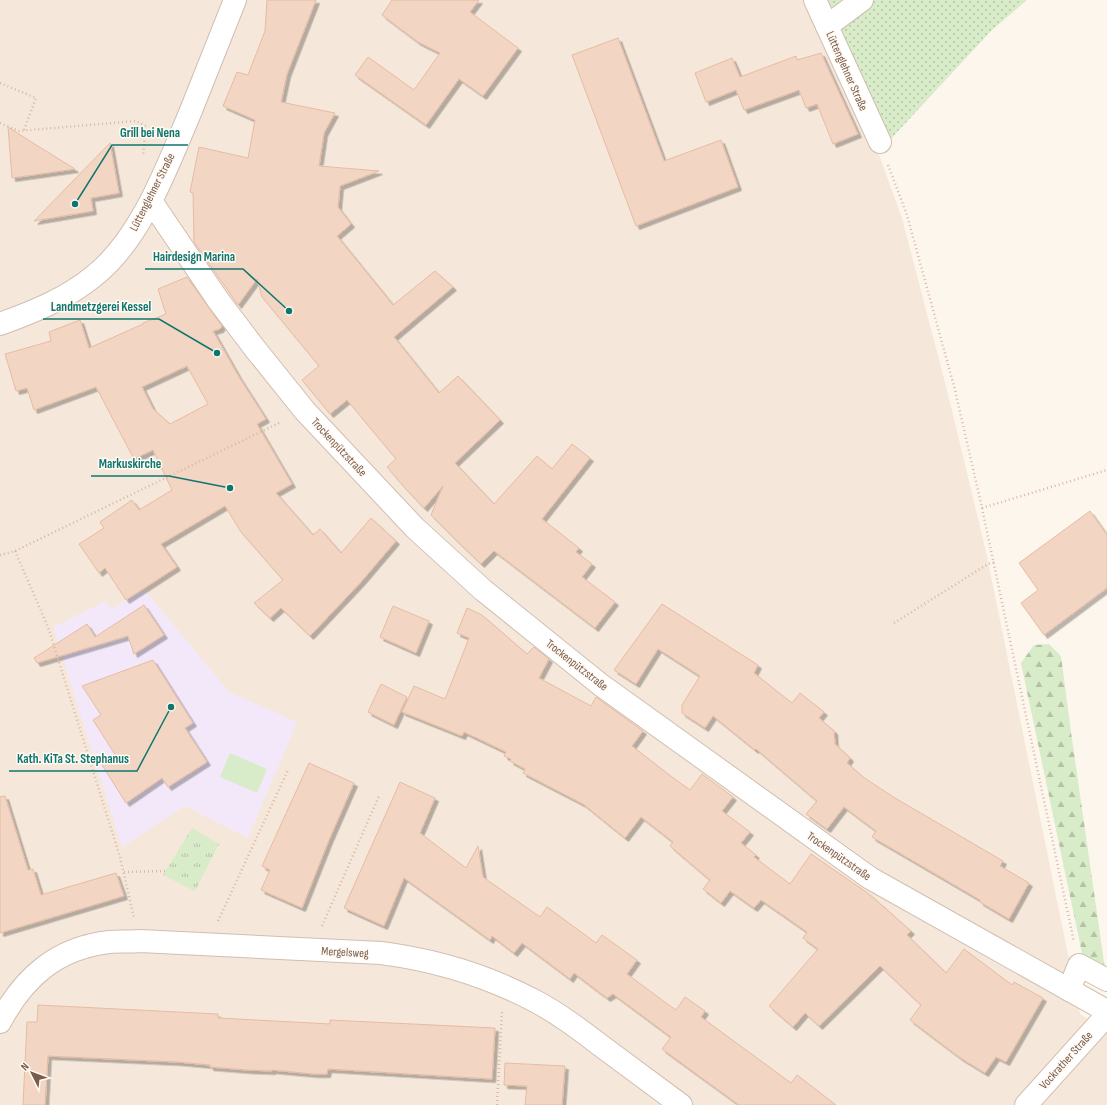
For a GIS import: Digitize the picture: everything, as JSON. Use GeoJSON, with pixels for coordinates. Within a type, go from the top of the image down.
{"type":"FeatureCollection","features":[{"type":"Feature","properties":{"kind":"street","name":"Lüttenglehner Straße"},"geometry":{"type":"LineString","coordinates":[[0,324],[34,312],[76,290],[95,276],[122,249],[151,201],[166,171],[235,0]]}},
{"type":"Feature","properties":{"kind":"street","name":"Lüttenglehner Straße"},"geometry":{"type":"LineString","coordinates":[[815,0],[880,142]]}},
{"type":"Feature","properties":{"kind":"street"},"geometry":{"type":"LineString","coordinates":[[827,26],[862,0]]}},
{"type":"Feature","properties":{"kind":"street","name":"Trockenpützstraße"},"geometry":{"type":"LineString","coordinates":[[151,201],[218,300],[305,411],[415,528],[483,590],[601,685],[870,878],[1107,1011]]}},
{"type":"Feature","properties":{"kind":"street","name":"Mergelsweg"},"geometry":{"type":"LineString","coordinates":[[0,1022],[9,1005],[21,989],[35,974],[50,962],[67,953],[85,947],[109,942],[140,942],[381,953],[411,957],[474,973],[536,1001],[568,1021],[681,1105]]}},
{"type":"Feature","properties":{"kind":"street"},"geometry":{"type":"LineString","coordinates":[[1069,990],[1079,965],[1107,980]]}},
{"type":"Feature","properties":{"kind":"street","name":"Vockrather Straße"},"geometry":{"type":"LineString","coordinates":[[1026,1105],[1107,1015]]}},
{"type":"Feature","properties":{"kind":"path"},"geometry":{"type":"LineString","coordinates":[[0,83],[36,98],[24,130]]}},
{"type":"Feature","properties":{"kind":"path"},"geometry":{"type":"LineString","coordinates":[[0,124],[19,131],[136,120],[146,126]]}},
{"type":"Feature","properties":{"kind":"path"},"geometry":{"type":"LineString","coordinates":[[880,142],[907,215],[955,390],[994,562],[1079,965]]}},
{"type":"Feature","properties":{"kind":"path"},"geometry":{"type":"LineString","coordinates":[[0,555],[15,551],[305,411]]}},
{"type":"Feature","properties":{"kind":"path"},"geometry":{"type":"LineString","coordinates":[[982,508],[1107,470]]}},
{"type":"Feature","properties":{"kind":"path"},"geometry":{"type":"LineString","coordinates":[[15,551],[48,627],[124,872],[140,942]]}},
{"type":"Feature","properties":{"kind":"path"},"geometry":{"type":"LineString","coordinates":[[894,623],[988,564],[994,562]]}},
{"type":"Feature","properties":{"kind":"path"},"geometry":{"type":"LineString","coordinates":[[207,945],[288,770]]}},
{"type":"Feature","properties":{"kind":"path"},"geometry":{"type":"LineString","coordinates":[[311,950],[379,796]]}},
{"type":"Feature","properties":{"kind":"path"},"geometry":{"type":"LineString","coordinates":[[124,872],[166,871]]}},
{"type":"Feature","properties":{"kind":"path"},"geometry":{"type":"LineString","coordinates":[[497,1105],[503,1001],[508,988]]}},
{"type":"Feature","properties":{"kind":"shaded area"},"geometry":{"type":"Polygon","coordinates":[[[0,0],[809,0],[874,141],[902,218],[948,394],[987,556],[1080,1014],[1107,1030],[1107,1105],[0,1105],[0,0]]]}},
{"type":"Feature","properties":{"kind":"shaded area"},"geometry":{"type":"Polygon","coordinates":[[[144,589],[229,692],[297,722],[248,838],[185,806],[122,847],[53,627],[106,601],[111,609],[144,589]]]}},
{"type":"Feature","properties":{"kind":"green space"},"geometry":{"type":"Polygon","coordinates":[[[823,0],[848,0],[840,6],[827,8],[823,0]]]}},
{"type":"Feature","properties":{"kind":"green space"},"geometry":{"type":"Polygon","coordinates":[[[875,0],[1027,0],[992,30],[886,144],[837,27],[875,0]]]}},
{"type":"Feature","properties":{"kind":"green space"},"geometry":{"type":"Polygon","coordinates":[[[1049,644],[1061,656],[1105,969],[1083,958],[1021,663],[1034,645],[1049,644]]]}},
{"type":"Feature","properties":{"kind":"green space"},"geometry":{"type":"Polygon","coordinates":[[[230,753],[267,769],[257,793],[220,777],[230,753]]]}},
{"type":"Feature","properties":{"kind":"green space"},"geometry":{"type":"Polygon","coordinates":[[[192,828],[219,844],[195,891],[163,875],[192,828]]]}},
{"type":"Feature","properties":{"kind":"building"},"geometry":{"type":"Polygon","coordinates":[[[267,0],[316,0],[287,74],[281,102],[335,113],[324,133],[319,166],[379,171],[340,186],[338,207],[351,224],[337,236],[393,305],[435,271],[453,287],[394,337],[439,393],[458,376],[500,420],[455,463],[494,504],[537,456],[552,469],[572,444],[590,458],[542,519],[579,548],[576,552],[592,564],[582,577],[615,602],[595,628],[494,551],[481,564],[456,540],[431,515],[443,486],[424,508],[387,467],[396,459],[347,400],[330,414],[302,380],[319,366],[262,297],[257,279],[238,305],[194,242],[193,193],[190,192],[199,147],[248,158],[255,120],[223,106],[237,72],[248,75],[265,31],[267,0]]]}},
{"type":"Feature","properties":{"kind":"building"},"geometry":{"type":"Polygon","coordinates":[[[392,0],[479,0],[470,12],[518,48],[483,96],[459,79],[426,125],[355,75],[368,57],[414,90],[440,53],[418,42],[382,15],[392,0]]]}},
{"type":"Feature","properties":{"kind":"building"},"geometry":{"type":"Polygon","coordinates":[[[618,38],[664,161],[721,140],[738,187],[636,226],[572,55],[618,38]]]}},
{"type":"Feature","properties":{"kind":"building"},"geometry":{"type":"Polygon","coordinates":[[[821,53],[858,134],[833,144],[817,104],[806,108],[799,90],[744,110],[736,90],[706,102],[695,73],[732,58],[740,77],[796,56],[797,60],[821,53]]]}},
{"type":"Feature","properties":{"kind":"building"},"geometry":{"type":"Polygon","coordinates":[[[8,127],[33,143],[75,169],[12,178],[8,127]]]}},
{"type":"Feature","properties":{"kind":"building"},"geometry":{"type":"Polygon","coordinates":[[[110,143],[119,193],[91,198],[93,211],[34,221],[110,143]]]}},
{"type":"Feature","properties":{"kind":"building"},"geometry":{"type":"Polygon","coordinates":[[[187,277],[222,326],[220,329],[213,331],[239,377],[266,419],[257,424],[292,484],[276,493],[313,535],[320,529],[341,553],[371,518],[396,541],[361,582],[310,636],[281,608],[270,618],[254,603],[283,580],[241,532],[225,506],[161,544],[177,567],[126,600],[105,568],[99,573],[79,544],[104,528],[100,522],[132,500],[139,510],[172,490],[153,450],[134,459],[96,387],[34,410],[27,388],[16,391],[5,354],[51,341],[49,332],[80,320],[89,348],[166,314],[158,289],[187,277]],[[187,366],[142,387],[153,409],[170,424],[208,404],[187,366]]]}},
{"type":"Feature","properties":{"kind":"building"},"geometry":{"type":"Polygon","coordinates":[[[1090,511],[1107,535],[1107,588],[1044,635],[1021,603],[1038,590],[1019,563],[1090,511]]]}},
{"type":"Feature","properties":{"kind":"building"},"geometry":{"type":"Polygon","coordinates":[[[662,604],[758,665],[754,673],[792,703],[800,693],[824,712],[819,718],[834,731],[835,744],[850,758],[847,763],[863,777],[895,798],[1003,861],[1000,866],[1029,883],[1009,919],[980,902],[980,900],[872,837],[876,831],[844,807],[827,829],[806,814],[817,801],[756,749],[755,750],[713,716],[705,728],[682,713],[682,705],[700,676],[658,649],[636,684],[614,670],[662,604]]]}},
{"type":"Feature","properties":{"kind":"building"},"geometry":{"type":"Polygon","coordinates":[[[144,605],[164,635],[134,654],[128,636],[37,663],[34,658],[87,624],[95,637],[144,605]]]}},
{"type":"Feature","properties":{"kind":"building"},"geometry":{"type":"Polygon","coordinates":[[[393,606],[429,621],[416,653],[380,637],[393,606]]]}},
{"type":"Feature","properties":{"kind":"building"},"geometry":{"type":"Polygon","coordinates":[[[467,608],[482,615],[527,654],[534,647],[549,659],[539,678],[591,706],[596,697],[643,731],[632,746],[690,790],[702,774],[733,797],[722,811],[750,832],[741,843],[756,855],[754,857],[790,884],[811,854],[869,894],[911,931],[907,935],[946,973],[964,949],[1012,985],[1014,982],[1043,998],[1006,1062],[996,1057],[985,1073],[959,1057],[910,1020],[921,1005],[880,966],[819,1026],[805,1013],[793,1027],[769,1006],[818,949],[803,938],[807,932],[761,900],[754,908],[730,891],[721,903],[703,889],[710,880],[670,846],[673,842],[641,817],[625,838],[583,804],[523,773],[525,769],[504,756],[506,752],[464,732],[462,736],[402,712],[414,686],[445,699],[469,638],[457,633],[467,608]]]}},
{"type":"Feature","properties":{"kind":"building"},"geometry":{"type":"Polygon","coordinates":[[[153,660],[193,723],[185,728],[207,762],[168,787],[162,778],[126,803],[102,765],[116,756],[93,720],[101,715],[82,686],[153,660]]]}},
{"type":"Feature","properties":{"kind":"building"},"geometry":{"type":"Polygon","coordinates":[[[381,684],[407,697],[394,725],[368,712],[381,684]]]}},
{"type":"Feature","properties":{"kind":"building"},"geometry":{"type":"Polygon","coordinates":[[[309,763],[354,783],[302,908],[261,890],[270,870],[262,866],[309,763]]]}},
{"type":"Feature","properties":{"kind":"building"},"geometry":{"type":"Polygon","coordinates":[[[400,782],[435,798],[420,833],[466,868],[478,846],[483,877],[540,917],[547,907],[596,943],[602,935],[637,960],[627,974],[666,1003],[676,1010],[685,997],[705,1011],[701,1017],[791,1083],[797,1075],[836,1105],[739,1105],[662,1049],[671,1037],[613,994],[607,998],[574,973],[570,979],[522,943],[514,953],[492,936],[490,940],[404,878],[384,926],[344,908],[400,782]]]}},
{"type":"Feature","properties":{"kind":"building"},"geometry":{"type":"Polygon","coordinates":[[[5,796],[28,870],[33,869],[41,895],[116,873],[124,896],[0,933],[0,797],[5,796]]]}},
{"type":"Feature","properties":{"kind":"building"},"geometry":{"type":"Polygon","coordinates":[[[38,1005],[218,1014],[218,1018],[330,1024],[330,1020],[495,1028],[492,1079],[328,1069],[327,1074],[314,1074],[210,1067],[210,1065],[178,1062],[48,1056],[45,1105],[23,1105],[27,1022],[37,1022],[38,1005]]]}},
{"type":"Feature","properties":{"kind":"building"},"geometry":{"type":"Polygon","coordinates":[[[505,1063],[565,1066],[562,1105],[525,1105],[527,1086],[504,1085],[505,1063]]]}},
{"type":"Feature","properties":{"kind":"place","name":"Grill bei Nena"},"geometry":{"type":"Point","coordinates":[75,204]}},
{"type":"Feature","properties":{"kind":"place","name":"Hairdesign Marina"},"geometry":{"type":"Point","coordinates":[289,311]}},
{"type":"Feature","properties":{"kind":"place","name":"Landmetzgerei Kessel"},"geometry":{"type":"Point","coordinates":[217,353]}},
{"type":"Feature","properties":{"kind":"place","name":"Markuskirche"},"geometry":{"type":"Point","coordinates":[230,488]}},
{"type":"Feature","properties":{"kind":"place","name":"Kath. KiTa St. Stephanus"},"geometry":{"type":"Point","coordinates":[171,707]}}]}
